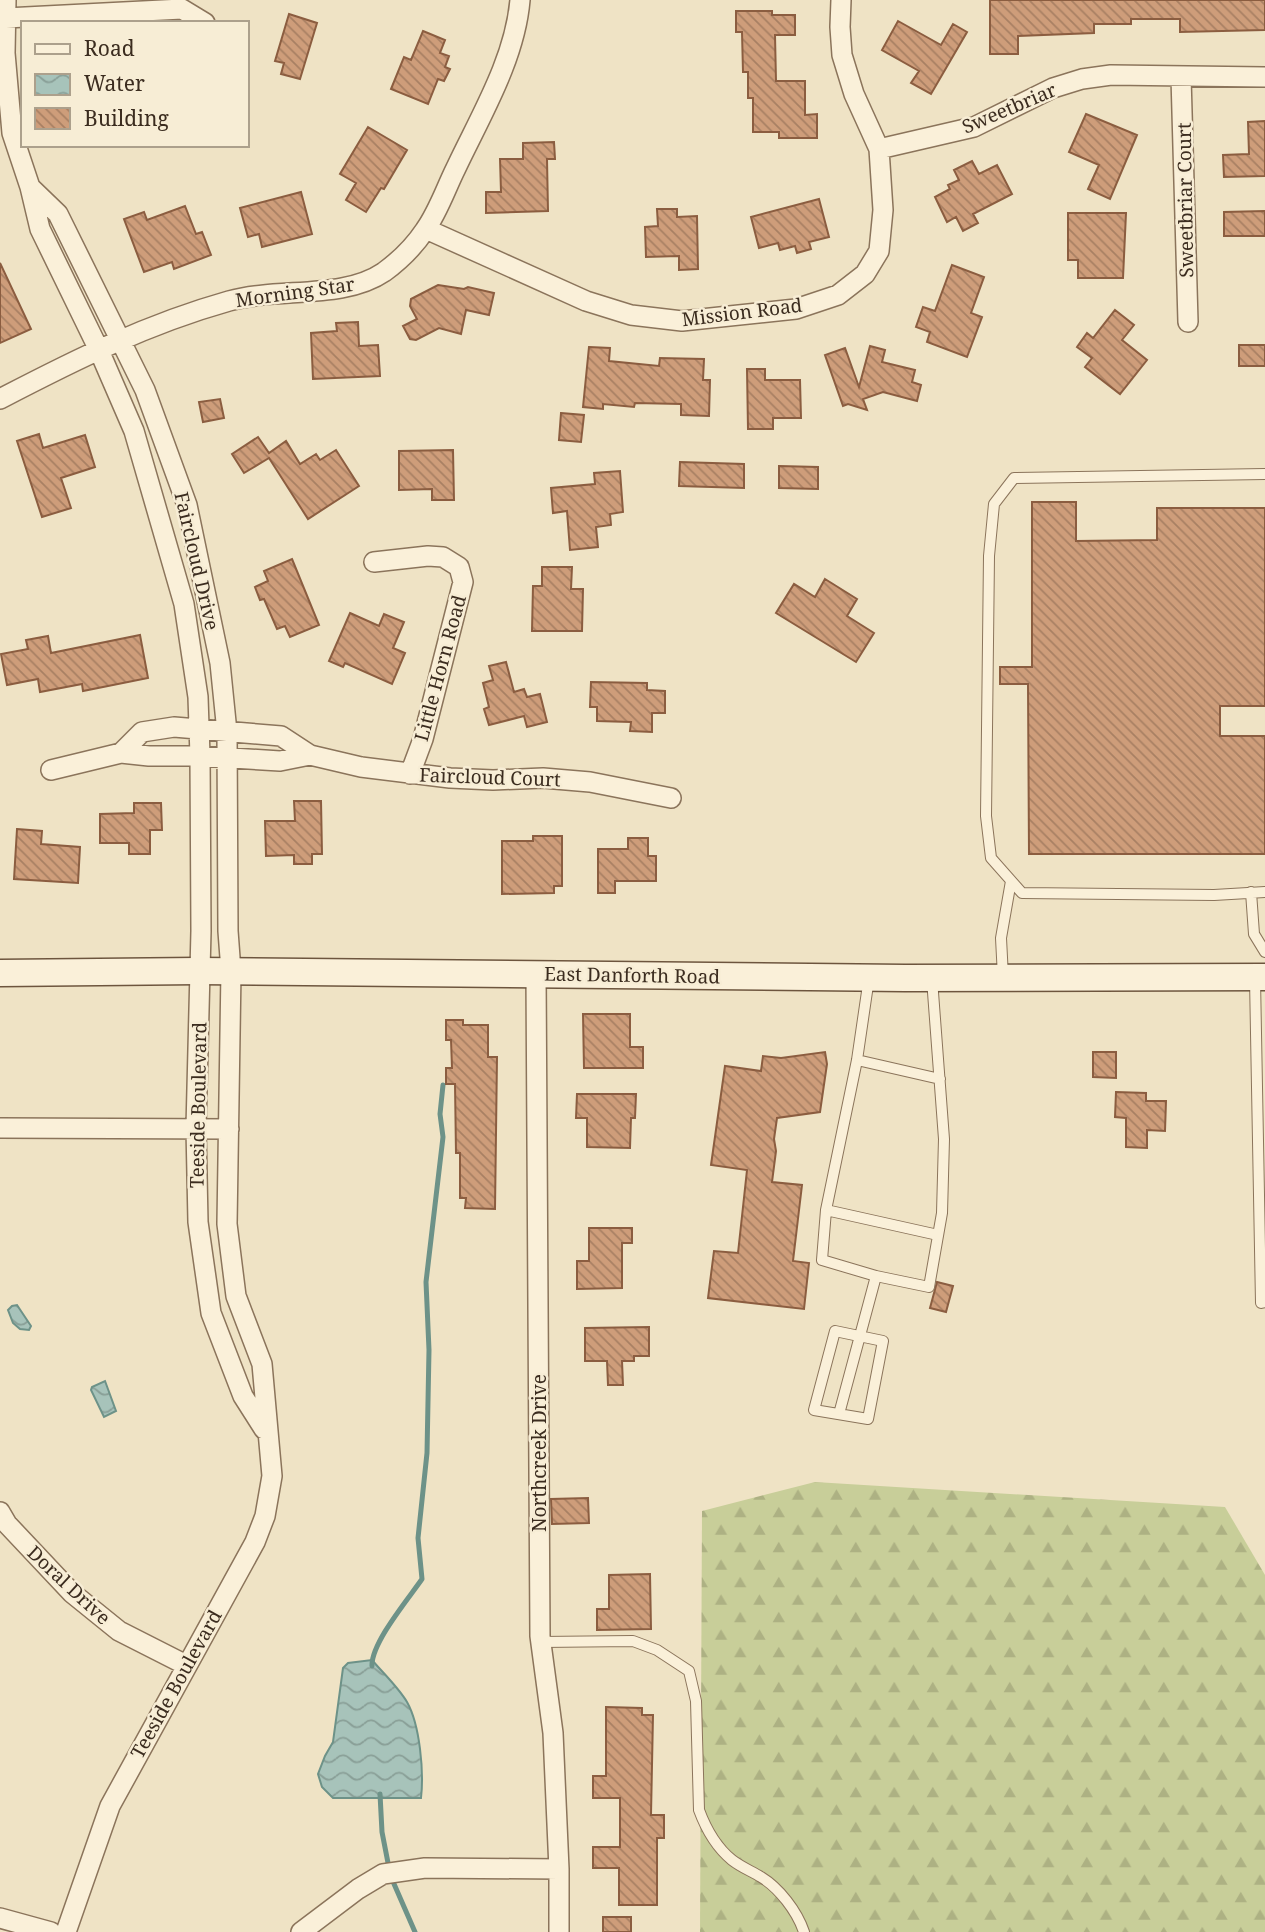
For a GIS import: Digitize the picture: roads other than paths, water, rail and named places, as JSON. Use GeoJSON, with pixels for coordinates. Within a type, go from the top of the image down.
{"type":"FeatureCollection","features":[{"type":"Feature","properties":{"kind":"street","name":"Morning Star"},"geometry":{"type":"LineString","coordinates":[[0,399],[98,348],[231,300],[277,292],[355,286],[384,272],[426,229],[500,76],[519,18],[520,0]]}},
{"type":"Feature","properties":{"kind":"street","name":"Mission Road"},"geometry":{"type":"LineString","coordinates":[[426,229],[586,301],[631,315],[682,321],[796,309],[838,295],[865,274],[879,251],[883,210],[879,149],[854,94],[842,55],[839,27],[841,0]]}},
{"type":"Feature","properties":{"kind":"street"},"geometry":{"type":"LineString","coordinates":[[6,9],[182,9],[202,21]]}},
{"type":"Feature","properties":{"kind":"street","name":"Faircloud Drive"},"geometry":{"type":"LineString","coordinates":[[6,9],[3,53],[12,133],[30,187],[40,229],[98,348],[134,431],[180,591],[198,697],[201,931],[198,971]]}},
{"type":"Feature","properties":{"kind":"street","name":"Sweetbriar"},"geometry":{"type":"LineString","coordinates":[[879,149],[974,127],[1053,88],[1082,79],[1111,75],[1265,76]]}},
{"type":"Feature","properties":{"kind":"street","name":"Sweetbriar Court"},"geometry":{"type":"LineString","coordinates":[[1181,77],[1188,322]]}},
{"type":"Feature","properties":{"kind":"street","name":"Faircloud Drive"},"geometry":{"type":"LineString","coordinates":[[30,187],[58,214],[145,390],[187,505],[220,663],[227,732],[231,971]]}},
{"type":"Feature","properties":{"kind":"street","name":"Little Horn Road"},"geometry":{"type":"LineString","coordinates":[[374,562],[443,557],[460,567],[463,582],[423,739],[410,774]]}},
{"type":"Feature","properties":{"kind":"street","name":"Faircloud Court"},"geometry":{"type":"LineString","coordinates":[[121,752],[142,733],[174,727],[281,736],[310,755],[361,767],[410,774],[493,780],[543,778],[590,782],[671,798]]}},
{"type":"Feature","properties":{"kind":"street","name":"Faircloud Court"},"geometry":{"type":"LineString","coordinates":[[51,770],[121,752],[149,756],[200,755],[280,761],[310,755]]}},
{"type":"Feature","properties":{"kind":"street","name":"Teeside Boulevard"},"geometry":{"type":"LineString","coordinates":[[198,971],[198,1222],[211,1313],[243,1396],[267,1435]]}},
{"type":"Feature","properties":{"kind":"street","name":"East Danforth Road"},"geometry":{"type":"LineString","coordinates":[[0,973],[231,971],[932,978],[1260,976]]}},
{"type":"Feature","properties":{"kind":"street","name":"Teeside Boulevard"},"geometry":{"type":"LineString","coordinates":[[66,1932],[110,1806],[255,1542],[265,1516],[272,1476],[261,1364],[236,1296],[227,1224],[231,971]]}},
{"type":"Feature","properties":{"kind":"street","name":"Northcreek Drive"},"geometry":{"type":"LineString","coordinates":[[536,974],[541,1642],[553,1733],[559,1932]]}},
{"type":"Feature","properties":{"kind":"street"},"geometry":{"type":"LineString","coordinates":[[0,1128],[229,1129]]}},
{"type":"Feature","properties":{"kind":"street","name":"Doral Drive"},"geometry":{"type":"LineString","coordinates":[[0,1512],[7,1524],[72,1593],[118,1631],[186,1665]]}},
{"type":"Feature","properties":{"kind":"street"},"geometry":{"type":"LineString","coordinates":[[301,1932],[358,1889],[383,1874],[425,1868],[559,1869]]}},
{"type":"Feature","properties":{"kind":"street"},"geometry":{"type":"LineString","coordinates":[[0,1918],[51,1932]]}},
{"type":"Feature","properties":{"kind":"lane"},"geometry":{"type":"LineString","coordinates":[[1265,474],[1014,478],[994,504],[989,556],[986,816],[991,858],[1022,893],[1214,895],[1265,892]]}},
{"type":"Feature","properties":{"kind":"lane"},"geometry":{"type":"LineString","coordinates":[[1003,978],[1001,938],[1011,881]]}},
{"type":"Feature","properties":{"kind":"lane"},"geometry":{"type":"LineString","coordinates":[[1251,892],[1254,934],[1265,952]]}},
{"type":"Feature","properties":{"kind":"lane"},"geometry":{"type":"LineString","coordinates":[[1260,976],[1261,1303],[1265,1302]]}},
{"type":"Feature","properties":{"kind":"lane"},"geometry":{"type":"LineString","coordinates":[[869,977],[857,1060],[826,1210],[822,1260],[876,1276],[929,1287],[942,1213],[944,1139],[932,978]]}},
{"type":"Feature","properties":{"kind":"lane"},"geometry":{"type":"LineString","coordinates":[[857,1060],[940,1079]]}},
{"type":"Feature","properties":{"kind":"lane"},"geometry":{"type":"LineString","coordinates":[[826,1210],[938,1236]]}},
{"type":"Feature","properties":{"kind":"lane"},"geometry":{"type":"LineString","coordinates":[[839,1414],[876,1276]]}},
{"type":"Feature","properties":{"kind":"lane"},"geometry":{"type":"LineString","coordinates":[[835,1331],[860,1336],[883,1341],[867,1419],[814,1409],[835,1331]]}},
{"type":"Feature","properties":{"kind":"lane"},"geometry":{"type":"LineString","coordinates":[[541,1642],[633,1642],[657,1650],[689,1671],[696,1701],[699,1810],[705,1826],[730,1858],[775,1888],[801,1923],[804,1932]]}},
{"type":"Feature","properties":{"kind":"water"},"geometry":{"type":"Polygon","coordinates":[[[17,1305],[31,1326],[29,1330],[20,1329],[13,1323],[8,1310],[17,1305]]]}},
{"type":"Feature","properties":{"kind":"water"},"geometry":{"type":"Polygon","coordinates":[[[105,1381],[116,1411],[104,1417],[91,1390],[105,1381]]]}},
{"type":"Feature","properties":{"kind":"water"},"geometry":{"type":"Polygon","coordinates":[[[372,1660],[407,1702],[415,1723],[420,1749],[421,1798],[333,1798],[322,1787],[318,1774],[333,1742],[343,1668],[348,1663],[372,1660]]]}},
{"type":"Feature","properties":{"kind":"waterway"},"geometry":{"type":"LineString","coordinates":[[372,1666],[373,1656],[384,1633],[422,1579],[418,1538],[427,1453],[429,1350],[426,1282],[443,1137],[440,1114],[443,1085]]}},
{"type":"Feature","properties":{"kind":"waterway"},"geometry":{"type":"LineString","coordinates":[[380,1794],[382,1832],[389,1868]]}},
{"type":"Feature","properties":{"kind":"waterway"},"geometry":{"type":"LineString","coordinates":[[391,1877],[415,1932]]}}]}
